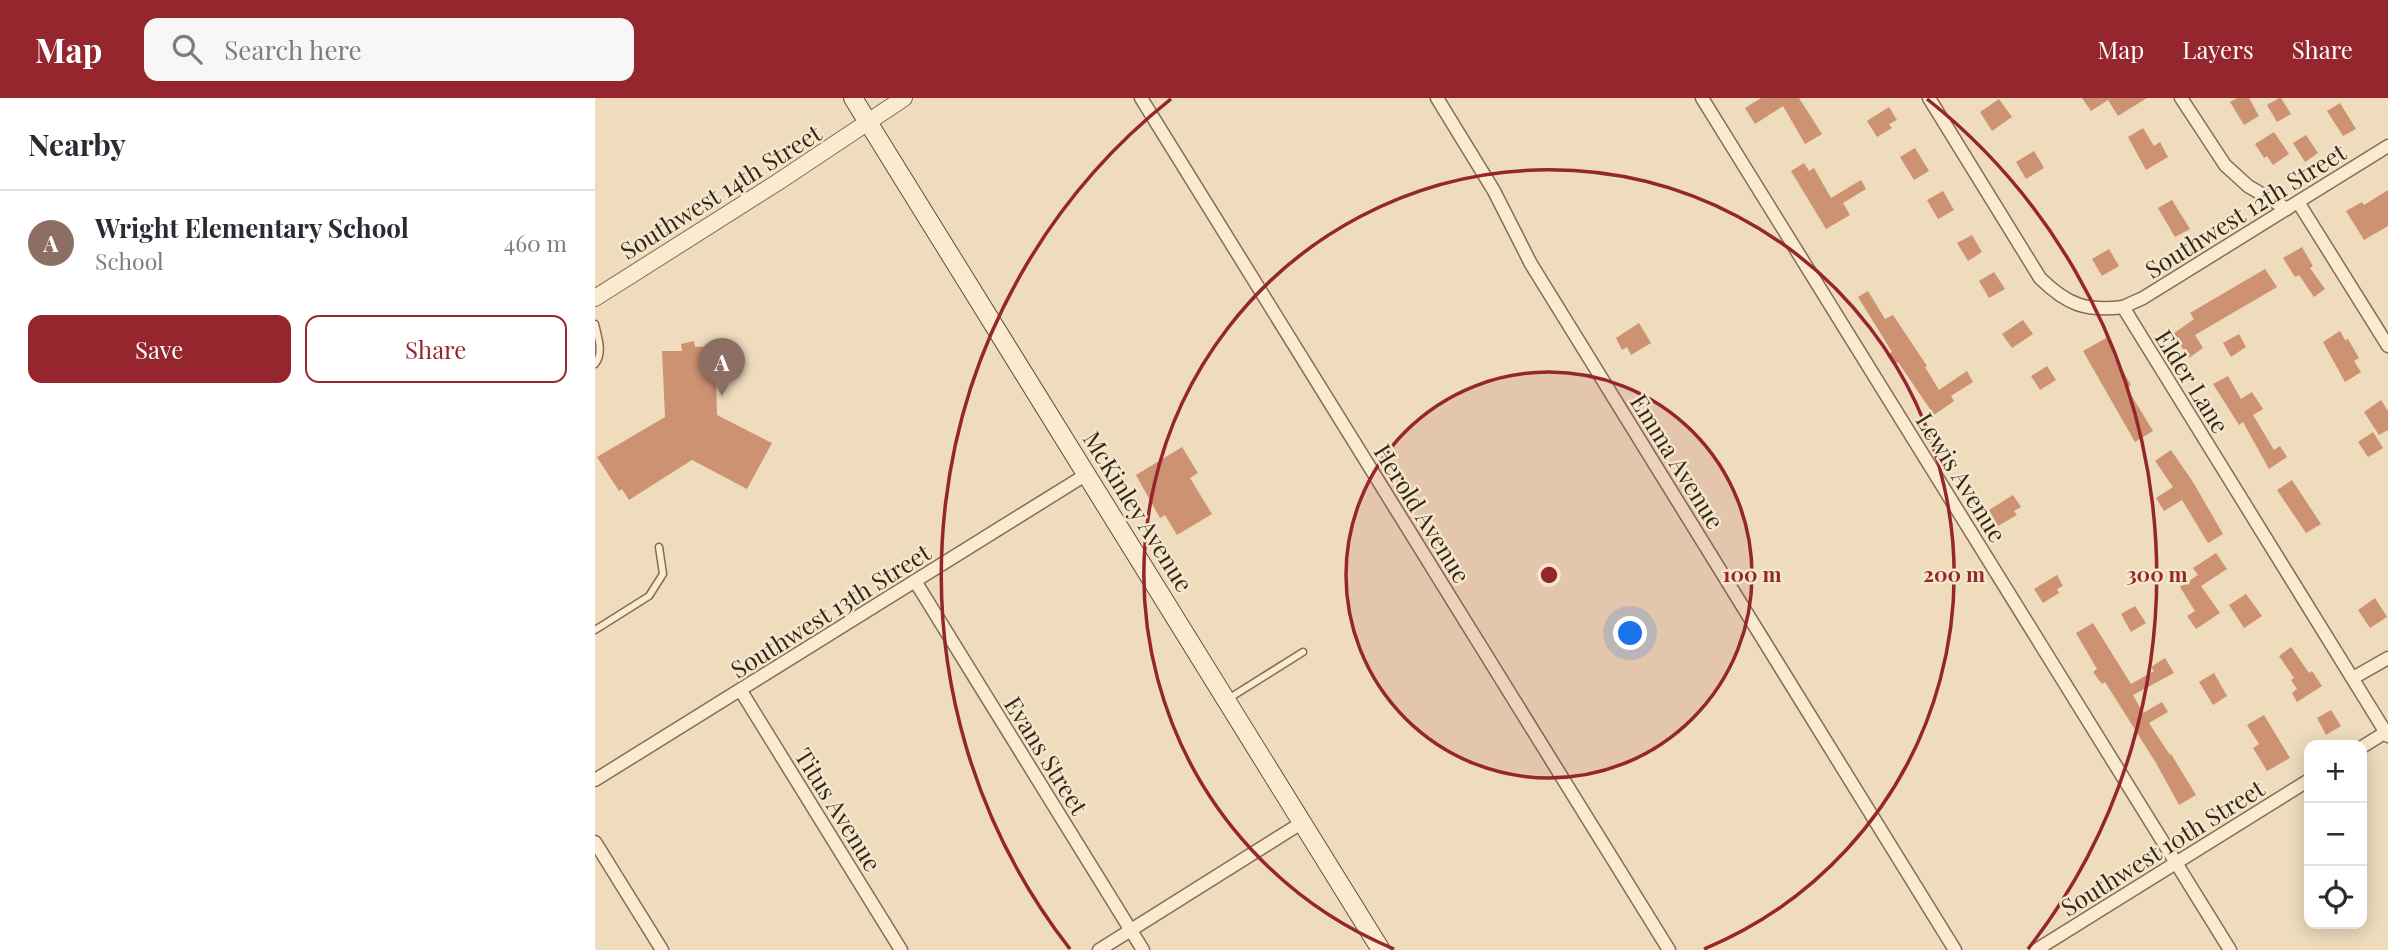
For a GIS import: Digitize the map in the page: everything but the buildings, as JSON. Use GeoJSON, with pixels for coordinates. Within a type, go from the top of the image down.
{"type":"FeatureCollection","features":[{"type":"Feature","properties":{"kind":"main road","name":"McKinley Avenue"},"geometry":{"type":"LineString","coordinates":[[853,98],[1381,950]]}},
{"type":"Feature","properties":{"kind":"street","name":"Southwest 14th Street"},"geometry":{"type":"LineString","coordinates":[[595,298],[904,98]]}},
{"type":"Feature","properties":{"kind":"street","name":"Herold Avenue"},"geometry":{"type":"LineString","coordinates":[[1141,98],[1668,950]]}},
{"type":"Feature","properties":{"kind":"street","name":"Emma Avenue"},"geometry":{"type":"LineString","coordinates":[[1437,98],[1494,191],[1531,264],[1955,950]]}},
{"type":"Feature","properties":{"kind":"street","name":"Lewis Avenue"},"geometry":{"type":"LineString","coordinates":[[1703,98],[2229,950]]}},
{"type":"Feature","properties":{"kind":"street"},"geometry":{"type":"LineString","coordinates":[[1929,98],[2040,278],[2057,295],[2079,306],[2103,309],[2123,307]]}},
{"type":"Feature","properties":{"kind":"street"},"geometry":{"type":"LineString","coordinates":[[2181,98],[2225,165],[2248,186],[2292,205],[2388,346]]}},
{"type":"Feature","properties":{"kind":"street","name":"Southwest 12th Street"},"geometry":{"type":"LineString","coordinates":[[2123,307],[2143,299],[2388,146]]}},
{"type":"Feature","properties":{"kind":"street","name":"Elder Lane"},"geometry":{"type":"LineString","coordinates":[[2123,307],[2387,734]]}},
{"type":"Feature","properties":{"kind":"street","name":"Southwest 13th Street"},"geometry":{"type":"LineString","coordinates":[[595,780],[1087,474]]}},
{"type":"Feature","properties":{"kind":"street","name":"Evans Street"},"geometry":{"type":"LineString","coordinates":[[915,581],[1143,950]]}},
{"type":"Feature","properties":{"kind":"street"},"geometry":{"type":"LineString","coordinates":[[2353,678],[2388,658]]}},
{"type":"Feature","properties":{"kind":"street","name":"Titus Avenue"},"geometry":{"type":"LineString","coordinates":[[741,691],[901,950]]}},
{"type":"Feature","properties":{"kind":"street"},"geometry":{"type":"LineString","coordinates":[[2367,744],[2387,734]]}},
{"type":"Feature","properties":{"kind":"street","name":"Southwest 10th Street"},"geometry":{"type":"LineString","coordinates":[[2036,950],[2304,783]]}},
{"type":"Feature","properties":{"kind":"street"},"geometry":{"type":"LineString","coordinates":[[1100,950],[1303,822]]}},
{"type":"Feature","properties":{"kind":"street"},"geometry":{"type":"LineString","coordinates":[[595,842],[662,950]]}},
{"type":"Feature","properties":{"kind":"lane"},"geometry":{"type":"LineString","coordinates":[[595,324],[600,342],[599,359],[595,364]]}},
{"type":"Feature","properties":{"kind":"lane"},"geometry":{"type":"LineString","coordinates":[[595,630],[649,596],[663,574],[659,547]]}},
{"type":"Feature","properties":{"kind":"lane"},"geometry":{"type":"LineString","coordinates":[[1227,700],[1303,652]]}},
{"type":"Feature","properties":{"kind":"place","name":"Wright Elementary School"},"geometry":{"type":"Point","coordinates":[722,396]}}]}
